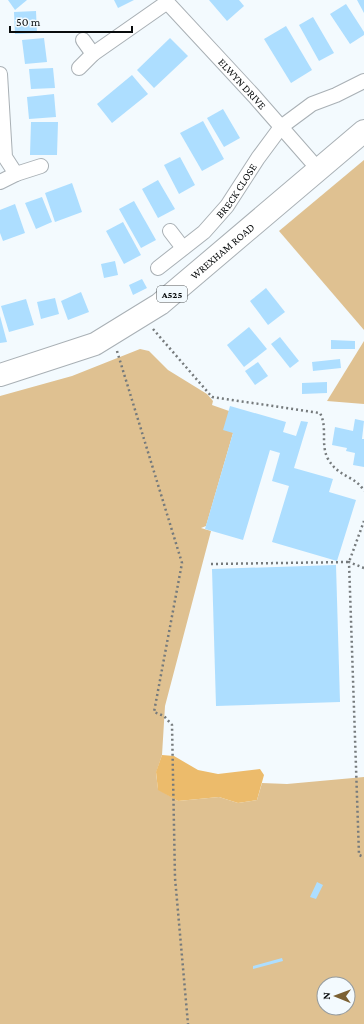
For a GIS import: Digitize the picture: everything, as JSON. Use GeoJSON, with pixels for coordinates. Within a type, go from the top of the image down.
{"type":"FeatureCollection","features":[{"type":"Feature","properties":{"kind":"main road","name":"WREXHAM ROAD"},"geometry":{"type":"LineString","coordinates":[[0,375],[95,344],[160,304],[364,131]]}},
{"type":"Feature","properties":{"kind":"street"},"geometry":{"type":"LineString","coordinates":[[79,68],[93,54],[165,1]]}},
{"type":"Feature","properties":{"kind":"street","name":"ELWYN DRIVE"},"geometry":{"type":"LineString","coordinates":[[165,1],[318,169]]}},
{"type":"Feature","properties":{"kind":"street"},"geometry":{"type":"LineString","coordinates":[[83,40],[93,54]]}},
{"type":"Feature","properties":{"kind":"street"},"geometry":{"type":"LineString","coordinates":[[0,74],[5,157],[16,174]]}},
{"type":"Feature","properties":{"kind":"street","name":"BRECK CLOSE"},"geometry":{"type":"LineString","coordinates":[[158,268],[204,232],[227,206],[258,158],[281,127],[312,104],[336,95],[364,81]]}},
{"type":"Feature","properties":{"kind":"street"},"geometry":{"type":"LineString","coordinates":[[0,182],[16,174],[41,166]]}},
{"type":"Feature","properties":{"kind":"street"},"geometry":{"type":"LineString","coordinates":[[170,231],[183,248]]}},
{"type":"Feature","properties":{"kind":"path"},"geometry":{"type":"LineString","coordinates":[[141,315],[212,397],[320,413],[323,420],[324,450],[333,468],[342,474],[364,484]]}},
{"type":"Feature","properties":{"kind":"path"},"geometry":{"type":"LineString","coordinates":[[112,333],[182,563],[154,712],[164,716],[172,725],[174,878],[188,1024]]}},
{"type":"Feature","properties":{"kind":"path"},"geometry":{"type":"LineString","coordinates":[[360,483],[364,491]]}},
{"type":"Feature","properties":{"kind":"path"},"geometry":{"type":"LineString","coordinates":[[364,521],[349,562],[359,855],[364,857]]}},
{"type":"Feature","properties":{"kind":"path"},"geometry":{"type":"LineString","coordinates":[[211,564],[349,562],[364,568]]}},
{"type":"Feature","properties":{"kind":"shaded area"},"geometry":{"type":"Polygon","coordinates":[[[364,160],[364,330],[279,231],[364,160]]]}},
{"type":"Feature","properties":{"kind":"shaded area"},"geometry":{"type":"Polygon","coordinates":[[[364,341],[364,404],[327,401],[364,341]]]}},
{"type":"Feature","properties":{"kind":"shaded area"},"geometry":{"type":"Polygon","coordinates":[[[140,349],[149,351],[168,370],[207,394],[213,401],[212,405],[229,411],[233,433],[206,526],[201,528],[211,531],[165,706],[162,755],[156,773],[158,789],[178,801],[219,797],[238,803],[257,800],[262,783],[287,784],[364,777],[364,1024],[0,1024],[0,396],[72,376],[140,349]]]}},
{"type":"Feature","properties":{"kind":"shaded area"},"geometry":{"type":"Polygon","coordinates":[[[162,755],[174,756],[198,770],[218,774],[260,769],[264,775],[257,800],[238,803],[219,797],[178,801],[158,790],[156,772],[162,755]]]}},
{"type":"Feature","properties":{"kind":"building"},"geometry":{"type":"Polygon","coordinates":[[[8,0],[27,0],[15,10],[8,0]]]}},
{"type":"Feature","properties":{"kind":"building"},"geometry":{"type":"Polygon","coordinates":[[[114,0],[134,0],[118,8],[114,0]]]}},
{"type":"Feature","properties":{"kind":"building"},"geometry":{"type":"Polygon","coordinates":[[[209,0],[239,0],[244,6],[227,21],[209,0]]]}},
{"type":"Feature","properties":{"kind":"building"},"geometry":{"type":"Polygon","coordinates":[[[357,0],[364,0],[364,13],[357,0]]]}},
{"type":"Feature","properties":{"kind":"building"},"geometry":{"type":"Polygon","coordinates":[[[346,4],[364,32],[364,35],[350,44],[330,14],[346,4]]]}},
{"type":"Feature","properties":{"kind":"building"},"geometry":{"type":"Polygon","coordinates":[[[36,11],[37,33],[15,34],[14,12],[36,11]]]}},
{"type":"Feature","properties":{"kind":"building"},"geometry":{"type":"Polygon","coordinates":[[[313,17],[334,53],[319,61],[299,25],[313,17]]]}},
{"type":"Feature","properties":{"kind":"building"},"geometry":{"type":"Polygon","coordinates":[[[286,26],[312,70],[291,83],[264,39],[286,26]]]}},
{"type":"Feature","properties":{"kind":"building"},"geometry":{"type":"Polygon","coordinates":[[[44,38],[47,62],[25,64],[22,40],[44,38]]]}},
{"type":"Feature","properties":{"kind":"building"},"geometry":{"type":"Polygon","coordinates":[[[170,38],[188,56],[154,88],[137,70],[170,38]]]}},
{"type":"Feature","properties":{"kind":"building"},"geometry":{"type":"Polygon","coordinates":[[[53,68],[55,88],[31,89],[29,69],[53,68]]]}},
{"type":"Feature","properties":{"kind":"building"},"geometry":{"type":"Polygon","coordinates":[[[132,75],[148,94],[112,123],[97,104],[132,75]]]}},
{"type":"Feature","properties":{"kind":"building"},"geometry":{"type":"Polygon","coordinates":[[[54,94],[56,117],[29,119],[27,97],[54,94]]]}},
{"type":"Feature","properties":{"kind":"building"},"geometry":{"type":"Polygon","coordinates":[[[223,109],[240,138],[224,147],[207,118],[223,109]]]}},
{"type":"Feature","properties":{"kind":"building"},"geometry":{"type":"Polygon","coordinates":[[[203,121],[224,159],[202,171],[180,133],[203,121]]]}},
{"type":"Feature","properties":{"kind":"building"},"geometry":{"type":"Polygon","coordinates":[[[31,122],[58,122],[57,155],[30,155],[31,122]]]}},
{"type":"Feature","properties":{"kind":"building"},"geometry":{"type":"Polygon","coordinates":[[[180,157],[195,185],[179,194],[164,165],[180,157]]]}},
{"type":"Feature","properties":{"kind":"building"},"geometry":{"type":"Polygon","coordinates":[[[158,180],[175,209],[158,218],[142,189],[158,180]]]}},
{"type":"Feature","properties":{"kind":"building"},"geometry":{"type":"Polygon","coordinates":[[[72,183],[82,212],[55,222],[45,193],[72,183]]]}},
{"type":"Feature","properties":{"kind":"building"},"geometry":{"type":"Polygon","coordinates":[[[42,197],[52,222],[36,229],[25,203],[42,197]]]}},
{"type":"Feature","properties":{"kind":"building"},"geometry":{"type":"Polygon","coordinates":[[[134,201],[156,240],[141,248],[119,209],[134,201]]]}},
{"type":"Feature","properties":{"kind":"building"},"geometry":{"type":"Polygon","coordinates":[[[15,204],[25,233],[3,241],[0,233],[0,210],[15,204]]]}},
{"type":"Feature","properties":{"kind":"building"},"geometry":{"type":"Polygon","coordinates":[[[123,222],[141,255],[124,264],[106,231],[123,222]]]}},
{"type":"Feature","properties":{"kind":"building"},"geometry":{"type":"Polygon","coordinates":[[[115,261],[118,275],[104,278],[101,264],[115,261]]]}},
{"type":"Feature","properties":{"kind":"building"},"geometry":{"type":"Polygon","coordinates":[[[142,279],[147,288],[133,295],[129,285],[142,279]]]}},
{"type":"Feature","properties":{"kind":"building"},"geometry":{"type":"Polygon","coordinates":[[[266,288],[285,312],[268,325],[250,301],[266,288]]]}},
{"type":"Feature","properties":{"kind":"building"},"geometry":{"type":"Polygon","coordinates":[[[81,292],[89,312],[68,320],[61,301],[81,292]]]}},
{"type":"Feature","properties":{"kind":"building"},"geometry":{"type":"Polygon","coordinates":[[[55,298],[59,314],[41,319],[37,302],[55,298]]]}},
{"type":"Feature","properties":{"kind":"building"},"geometry":{"type":"Polygon","coordinates":[[[26,299],[34,325],[9,332],[1,306],[26,299]]]}},
{"type":"Feature","properties":{"kind":"building"},"geometry":{"type":"Polygon","coordinates":[[[0,316],[7,342],[0,343],[0,316]]]}},
{"type":"Feature","properties":{"kind":"building"},"geometry":{"type":"Polygon","coordinates":[[[249,327],[267,349],[244,367],[227,345],[249,327]]]}},
{"type":"Feature","properties":{"kind":"building"},"geometry":{"type":"Polygon","coordinates":[[[280,337],[299,361],[290,368],[271,344],[280,337]]]}},
{"type":"Feature","properties":{"kind":"building"},"geometry":{"type":"Polygon","coordinates":[[[331,340],[355,341],[355,349],[331,349],[331,340]]]}},
{"type":"Feature","properties":{"kind":"building"},"geometry":{"type":"Polygon","coordinates":[[[340,359],[341,368],[313,371],[312,362],[340,359]]]}},
{"type":"Feature","properties":{"kind":"building"},"geometry":{"type":"Polygon","coordinates":[[[258,362],[268,376],[255,385],[245,371],[258,362]]]}},
{"type":"Feature","properties":{"kind":"building"},"geometry":{"type":"Polygon","coordinates":[[[327,382],[327,393],[302,394],[302,383],[327,382]]]}},
{"type":"Feature","properties":{"kind":"building"},"geometry":{"type":"Polygon","coordinates":[[[230,406],[286,422],[283,432],[296,436],[301,421],[308,422],[294,468],[333,479],[329,492],[356,500],[337,561],[272,542],[289,486],[272,481],[280,453],[270,450],[243,540],[205,529],[233,433],[223,430],[230,406]]]}},
{"type":"Feature","properties":{"kind":"building"},"geometry":{"type":"Polygon","coordinates":[[[355,419],[364,421],[362,439],[364,439],[364,467],[353,465],[355,453],[346,451],[347,448],[332,445],[335,427],[353,431],[355,419]]]}},
{"type":"Feature","properties":{"kind":"building"},"geometry":{"type":"Polygon","coordinates":[[[336,565],[340,702],[216,706],[212,569],[336,565]]]}},
{"type":"Feature","properties":{"kind":"building"},"geometry":{"type":"Polygon","coordinates":[[[317,882],[323,885],[316,899],[310,897],[317,882]]]}},
{"type":"Feature","properties":{"kind":"building"},"geometry":{"type":"Polygon","coordinates":[[[282,958],[283,961],[253,969],[253,966],[282,958]]]}}]}
